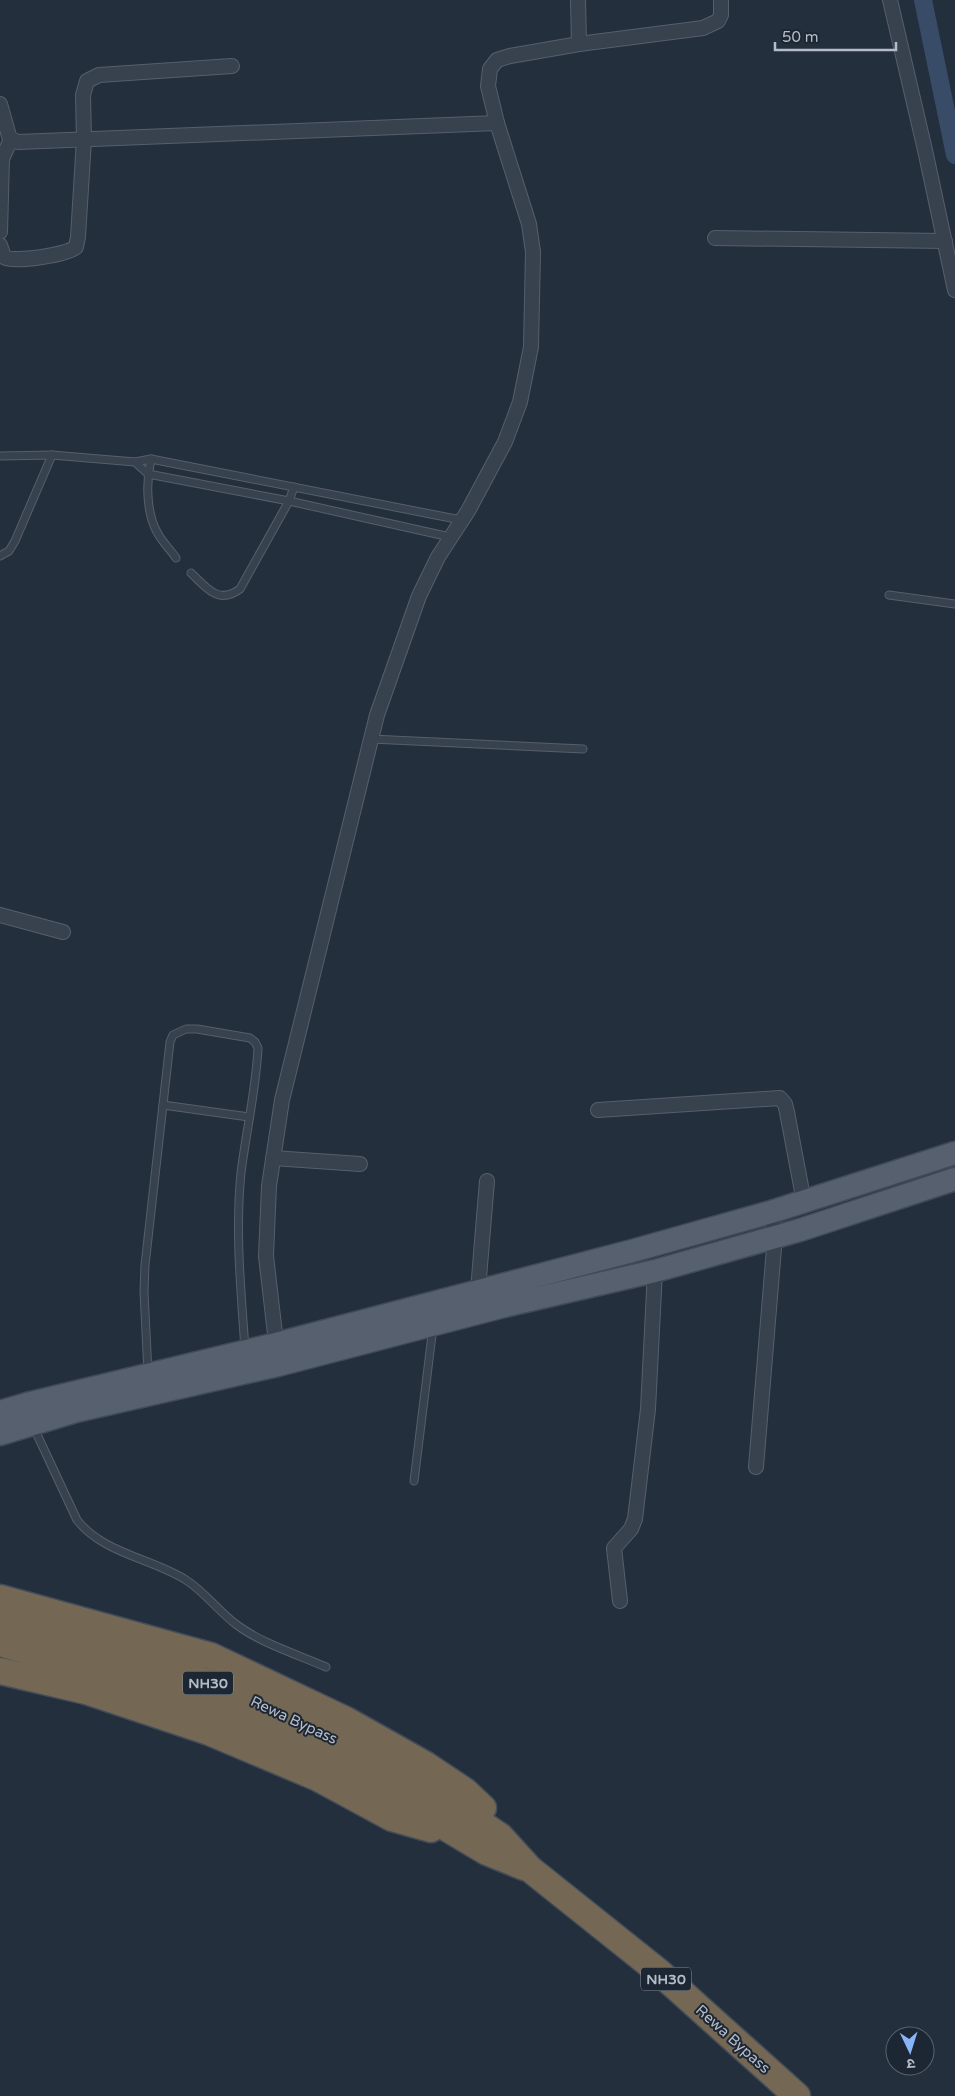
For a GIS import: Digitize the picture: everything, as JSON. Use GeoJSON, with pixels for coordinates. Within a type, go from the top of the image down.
{"type":"FeatureCollection","features":[{"type":"Feature","properties":{"kind":"highway"},"geometry":{"type":"LineString","coordinates":[[0,1598],[211,1656],[346,1720],[426,1765],[465,1791],[483,1809],[500,1836]]}},
{"type":"Feature","properties":{"kind":"highway","name":"Rewa Bypass"},"geometry":{"type":"LineString","coordinates":[[0,1621],[190,1676],[266,1705],[397,1785],[464,1838],[487,1852],[530,1869]]}},
{"type":"Feature","properties":{"kind":"highway","name":"Rewa Bypass"},"geometry":{"type":"LineString","coordinates":[[0,1643],[173,1694],[318,1755],[397,1785],[449,1802],[500,1836],[530,1869],[658,1972],[797,2096]]}},
{"type":"Feature","properties":{"kind":"highway"},"geometry":{"type":"LineString","coordinates":[[0,1671],[86,1691],[209,1732],[318,1778],[392,1818],[464,1838]]}},
{"type":"Feature","properties":{"kind":"main road"},"geometry":{"type":"LineString","coordinates":[[0,1412],[29,1413],[160,1391],[478,1290],[632,1251],[771,1212],[955,1153]]}},
{"type":"Feature","properties":{"kind":"main road"},"geometry":{"type":"LineString","coordinates":[[0,1434],[29,1413],[148,1375],[245,1352],[277,1355],[433,1324],[655,1271],[775,1236],[955,1179]]}},
{"type":"Feature","properties":{"kind":"street"},"geometry":{"type":"LineString","coordinates":[[578,0],[579,44]]}},
{"type":"Feature","properties":{"kind":"street"},"geometry":{"type":"LineString","coordinates":[[277,1355],[266,1256],[269,1186],[273,1158],[282,1100],[371,739],[380,706],[419,596],[450,537],[505,442],[520,402],[530,347],[533,261],[529,224],[497,124],[488,86],[490,69],[493,63],[510,56],[579,44],[703,28],[718,21],[721,15],[721,0]]}},
{"type":"Feature","properties":{"kind":"street"},"geometry":{"type":"LineString","coordinates":[[890,0],[955,290]]}},
{"type":"Feature","properties":{"kind":"street"},"geometry":{"type":"LineString","coordinates":[[0,245],[4,257],[15,260],[66,252],[76,248],[84,139],[83,95],[87,81],[99,75],[232,66]]}},
{"type":"Feature","properties":{"kind":"street"},"geometry":{"type":"LineString","coordinates":[[0,104],[10,139],[2,159],[0,232]]}},
{"type":"Feature","properties":{"kind":"street"},"geometry":{"type":"LineString","coordinates":[[10,139],[24,142],[497,124]]}},
{"type":"Feature","properties":{"kind":"street"},"geometry":{"type":"LineString","coordinates":[[715,238],[945,241]]}},
{"type":"Feature","properties":{"kind":"street"},"geometry":{"type":"LineString","coordinates":[[0,915],[62,932]]}},
{"type":"Feature","properties":{"kind":"street"},"geometry":{"type":"LineString","coordinates":[[598,1110],[780,1098],[785,1104],[787,1112],[804,1202]]}},
{"type":"Feature","properties":{"kind":"street"},"geometry":{"type":"LineString","coordinates":[[273,1158],[360,1164]]}},
{"type":"Feature","properties":{"kind":"street"},"geometry":{"type":"LineString","coordinates":[[478,1290],[487,1181]]}},
{"type":"Feature","properties":{"kind":"street"},"geometry":{"type":"LineString","coordinates":[[756,1467],[775,1236],[771,1212]]}},
{"type":"Feature","properties":{"kind":"street"},"geometry":{"type":"LineString","coordinates":[[620,1601],[614,1548],[631,1529],[635,1520],[648,1410],[655,1271]]}},
{"type":"Feature","properties":{"kind":"lane"},"geometry":{"type":"LineString","coordinates":[[0,456],[52,455],[135,462],[151,459],[461,520]]}},
{"type":"Feature","properties":{"kind":"lane"},"geometry":{"type":"LineString","coordinates":[[0,556],[8,551],[15,541],[52,455]]}},
{"type":"Feature","properties":{"kind":"lane"},"geometry":{"type":"LineString","coordinates":[[151,459],[148,474],[150,508],[156,530],[176,558]]}},
{"type":"Feature","properties":{"kind":"lane"},"geometry":{"type":"LineString","coordinates":[[135,462],[148,474],[289,501],[450,537]]}},
{"type":"Feature","properties":{"kind":"lane"},"geometry":{"type":"LineString","coordinates":[[192,573],[213,593],[219,596],[228,596],[240,589],[289,501],[294,487]]}},
{"type":"Feature","properties":{"kind":"lane"},"geometry":{"type":"LineString","coordinates":[[888,595],[955,604]]}},
{"type":"Feature","properties":{"kind":"lane"},"geometry":{"type":"LineString","coordinates":[[371,739],[583,749]]}},
{"type":"Feature","properties":{"kind":"lane"},"geometry":{"type":"LineString","coordinates":[[148,1375],[144,1274],[170,1042],[178,1031],[186,1029],[197,1029],[250,1038],[255,1042],[258,1056],[241,1173],[239,1216],[238,1243],[245,1352]]}},
{"type":"Feature","properties":{"kind":"lane"},"geometry":{"type":"LineString","coordinates":[[163,1106],[249,1117]]}},
{"type":"Feature","properties":{"kind":"lane"},"geometry":{"type":"LineString","coordinates":[[414,1481],[433,1324]]}},
{"type":"Feature","properties":{"kind":"lane"},"geometry":{"type":"LineString","coordinates":[[29,1413],[77,1520],[86,1531],[98,1540],[159,1566],[188,1581],[239,1627],[326,1668]]}},
{"type":"Feature","properties":{"kind":"waterway"},"geometry":{"type":"LineString","coordinates":[[923,0],[955,155]]}}]}
